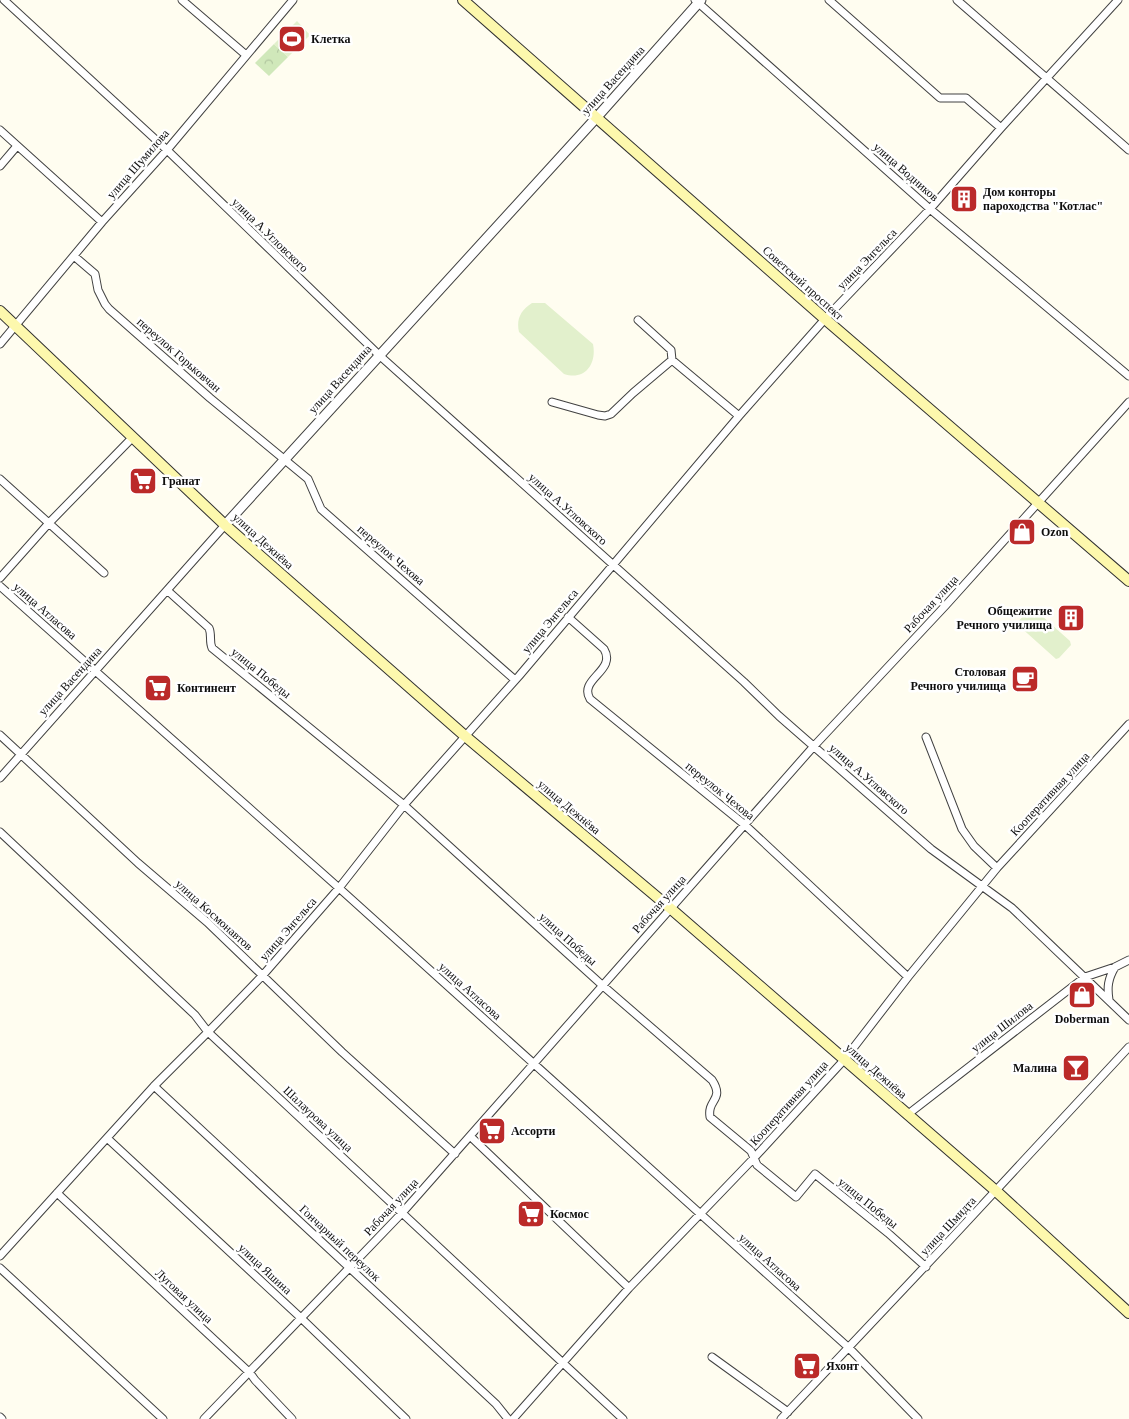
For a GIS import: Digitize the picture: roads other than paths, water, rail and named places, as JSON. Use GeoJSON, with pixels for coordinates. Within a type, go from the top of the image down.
{"type":"FeatureCollection","features":[{"type":"Feature","properties":{"kind":"main road","name":"Советский проспект"},"geometry":{"type":"LineString","coordinates":[[462,0],[825,320],[1129,581]]}},
{"type":"Feature","properties":{"kind":"main road","name":"улица Дежнёва"},"geometry":{"type":"LineString","coordinates":[[0,311],[225,525],[465,736],[670,908],[996,1191],[1129,1313]]}},
{"type":"Feature","properties":{"kind":"street","name":"улица А.Угловского"},"geometry":{"type":"LineString","coordinates":[[4,0],[167,150],[379,355],[931,849],[1012,908],[1129,1020]]}},
{"type":"Feature","properties":{"kind":"street"},"geometry":{"type":"LineString","coordinates":[[182,0],[246,55]]}},
{"type":"Feature","properties":{"kind":"street","name":"улица Шумилова"},"geometry":{"type":"LineString","coordinates":[[0,344],[293,0]]}},
{"type":"Feature","properties":{"kind":"street"},"geometry":{"type":"LineString","coordinates":[[829,0],[940,98],[966,98],[1001,128]]}},
{"type":"Feature","properties":{"kind":"street"},"geometry":{"type":"LineString","coordinates":[[957,0],[1129,150]]}},
{"type":"Feature","properties":{"kind":"street","name":"улица Энгельса"},"geometry":{"type":"LineString","coordinates":[[0,1256],[154,1086],[263,975],[339,888],[404,805],[515,680],[739,416],[825,320],[930,209],[1118,0]]}},
{"type":"Feature","properties":{"kind":"street","name":"улица Васендина"},"geometry":{"type":"LineString","coordinates":[[0,778],[225,525],[597,118],[698,1]]}},
{"type":"Feature","properties":{"kind":"street","name":"улица Водников"},"geometry":{"type":"LineString","coordinates":[[698,1],[930,209],[1129,376]]}},
{"type":"Feature","properties":{"kind":"street"},"geometry":{"type":"LineString","coordinates":[[0,130],[102,222]]}},
{"type":"Feature","properties":{"kind":"street"},"geometry":{"type":"LineString","coordinates":[[0,166],[17,146]]}},
{"type":"Feature","properties":{"kind":"street","name":"переулок Горьковчан"},"geometry":{"type":"LineString","coordinates":[[74,256],[95,274],[98,290],[104,304],[109,309],[210,398],[285,460]]}},
{"type":"Feature","properties":{"kind":"street"},"geometry":{"type":"LineString","coordinates":[[638,320],[671,350],[672,360],[739,416]]}},
{"type":"Feature","properties":{"kind":"street"},"geometry":{"type":"LineString","coordinates":[[552,402],[598,415],[611,414],[672,360]]}},
{"type":"Feature","properties":{"kind":"street","name":"Рабочая улица"},"geometry":{"type":"LineString","coordinates":[[204,1419],[402,1213],[456,1154],[602,985],[814,746],[946,605],[1129,402]]}},
{"type":"Feature","properties":{"kind":"street"},"geometry":{"type":"LineString","coordinates":[[0,578],[49,523],[133,437]]}},
{"type":"Feature","properties":{"kind":"street","name":"переулок Чехова"},"geometry":{"type":"LineString","coordinates":[[285,460],[308,479],[320,509],[515,680]]}},
{"type":"Feature","properties":{"kind":"street"},"geometry":{"type":"LineString","coordinates":[[0,479],[104,573]]}},
{"type":"Feature","properties":{"kind":"street","name":"улица Атласова"},"geometry":{"type":"LineString","coordinates":[[0,586],[339,888],[849,1348],[918,1419]]}},
{"type":"Feature","properties":{"kind":"street","name":"улица Победы"},"geometry":{"type":"LineString","coordinates":[[168,591],[208,628],[212,648],[404,805],[602,985],[712,1080],[718,1094],[710,1109],[710,1117],[751,1151],[757,1165],[796,1197],[815,1174],[888,1233],[926,1267]]}},
{"type":"Feature","properties":{"kind":"street","name":"переулок Чехова"},"geometry":{"type":"LineString","coordinates":[[568,617],[604,649],[606,654],[606,663],[588,687],[590,699],[745,826],[908,977]]}},
{"type":"Feature","properties":{"kind":"street","name":"Кооперативная улица"},"geometry":{"type":"LineString","coordinates":[[513,1419],[629,1288],[754,1158],[844,1060],[908,977],[997,868],[1129,724]]}},
{"type":"Feature","properties":{"kind":"street","name":"улица Космонавтов"},"geometry":{"type":"LineString","coordinates":[[0,735],[263,975],[342,1052],[456,1154]]}},
{"type":"Feature","properties":{"kind":"street"},"geometry":{"type":"LineString","coordinates":[[926,737],[962,829],[974,846],[997,868]]}},
{"type":"Feature","properties":{"kind":"street","name":"Шалаурова улица"},"geometry":{"type":"LineString","coordinates":[[0,832],[195,1016],[208,1032],[623,1419]]}},
{"type":"Feature","properties":{"kind":"street","name":"улица Шилова"},"geometry":{"type":"LineString","coordinates":[[907,1115],[1085,977],[1129,960]]}},
{"type":"Feature","properties":{"kind":"street"},"geometry":{"type":"LineString","coordinates":[[1109,1000],[1107,987],[1110,975],[1115,967]]}},
{"type":"Feature","properties":{"kind":"street","name":"улица Шмидта"},"geometry":{"type":"LineString","coordinates":[[781,1419],[926,1267],[1129,1048]]}},
{"type":"Feature","properties":{"kind":"street","name":"Гончарный переулок"},"geometry":{"type":"LineString","coordinates":[[154,1086],[496,1404],[508,1419]]}},
{"type":"Feature","properties":{"kind":"street"},"geometry":{"type":"LineString","coordinates":[[470,1136],[629,1288]]}},
{"type":"Feature","properties":{"kind":"street","name":"улица Яшина"},"geometry":{"type":"LineString","coordinates":[[107,1138],[301,1318],[406,1419]]}},
{"type":"Feature","properties":{"kind":"street","name":"Луговая улица"},"geometry":{"type":"LineString","coordinates":[[57,1193],[250,1372],[255,1380],[292,1419]]}},
{"type":"Feature","properties":{"kind":"street"},"geometry":{"type":"LineString","coordinates":[[0,1268],[163,1419]]}},
{"type":"Feature","properties":{"kind":"street"},"geometry":{"type":"LineString","coordinates":[[712,1357],[788,1412]]}},
{"type":"Feature","properties":{"kind":"place","name":"Клетка"},"geometry":{"type":"Point","coordinates":[292,39]}},
{"type":"Feature","properties":{"kind":"place","name":"Дом конторы пароходства \"Котлас\""},"geometry":{"type":"Point","coordinates":[964,199]}},
{"type":"Feature","properties":{"kind":"place","name":"Гранат"},"geometry":{"type":"Point","coordinates":[143,481]}},
{"type":"Feature","properties":{"kind":"place","name":"Ozon"},"geometry":{"type":"Point","coordinates":[1022,532]}},
{"type":"Feature","properties":{"kind":"place","name":"Общежитие Речного училища"},"geometry":{"type":"Point","coordinates":[1071,618]}},
{"type":"Feature","properties":{"kind":"place","name":"Столовая Речного училища"},"geometry":{"type":"Point","coordinates":[1025,679]}},
{"type":"Feature","properties":{"kind":"place","name":"Континент"},"geometry":{"type":"Point","coordinates":[158,688]}},
{"type":"Feature","properties":{"kind":"place","name":"Doberman"},"geometry":{"type":"Point","coordinates":[1082,995]}},
{"type":"Feature","properties":{"kind":"place","name":"Малина"},"geometry":{"type":"Point","coordinates":[1076,1068]}},
{"type":"Feature","properties":{"kind":"place","name":"Ассорти"},"geometry":{"type":"Point","coordinates":[492,1131]}},
{"type":"Feature","properties":{"kind":"place","name":"Космос"},"geometry":{"type":"Point","coordinates":[531,1214]}},
{"type":"Feature","properties":{"kind":"place","name":"Яхонт"},"geometry":{"type":"Point","coordinates":[807,1366]}}]}
